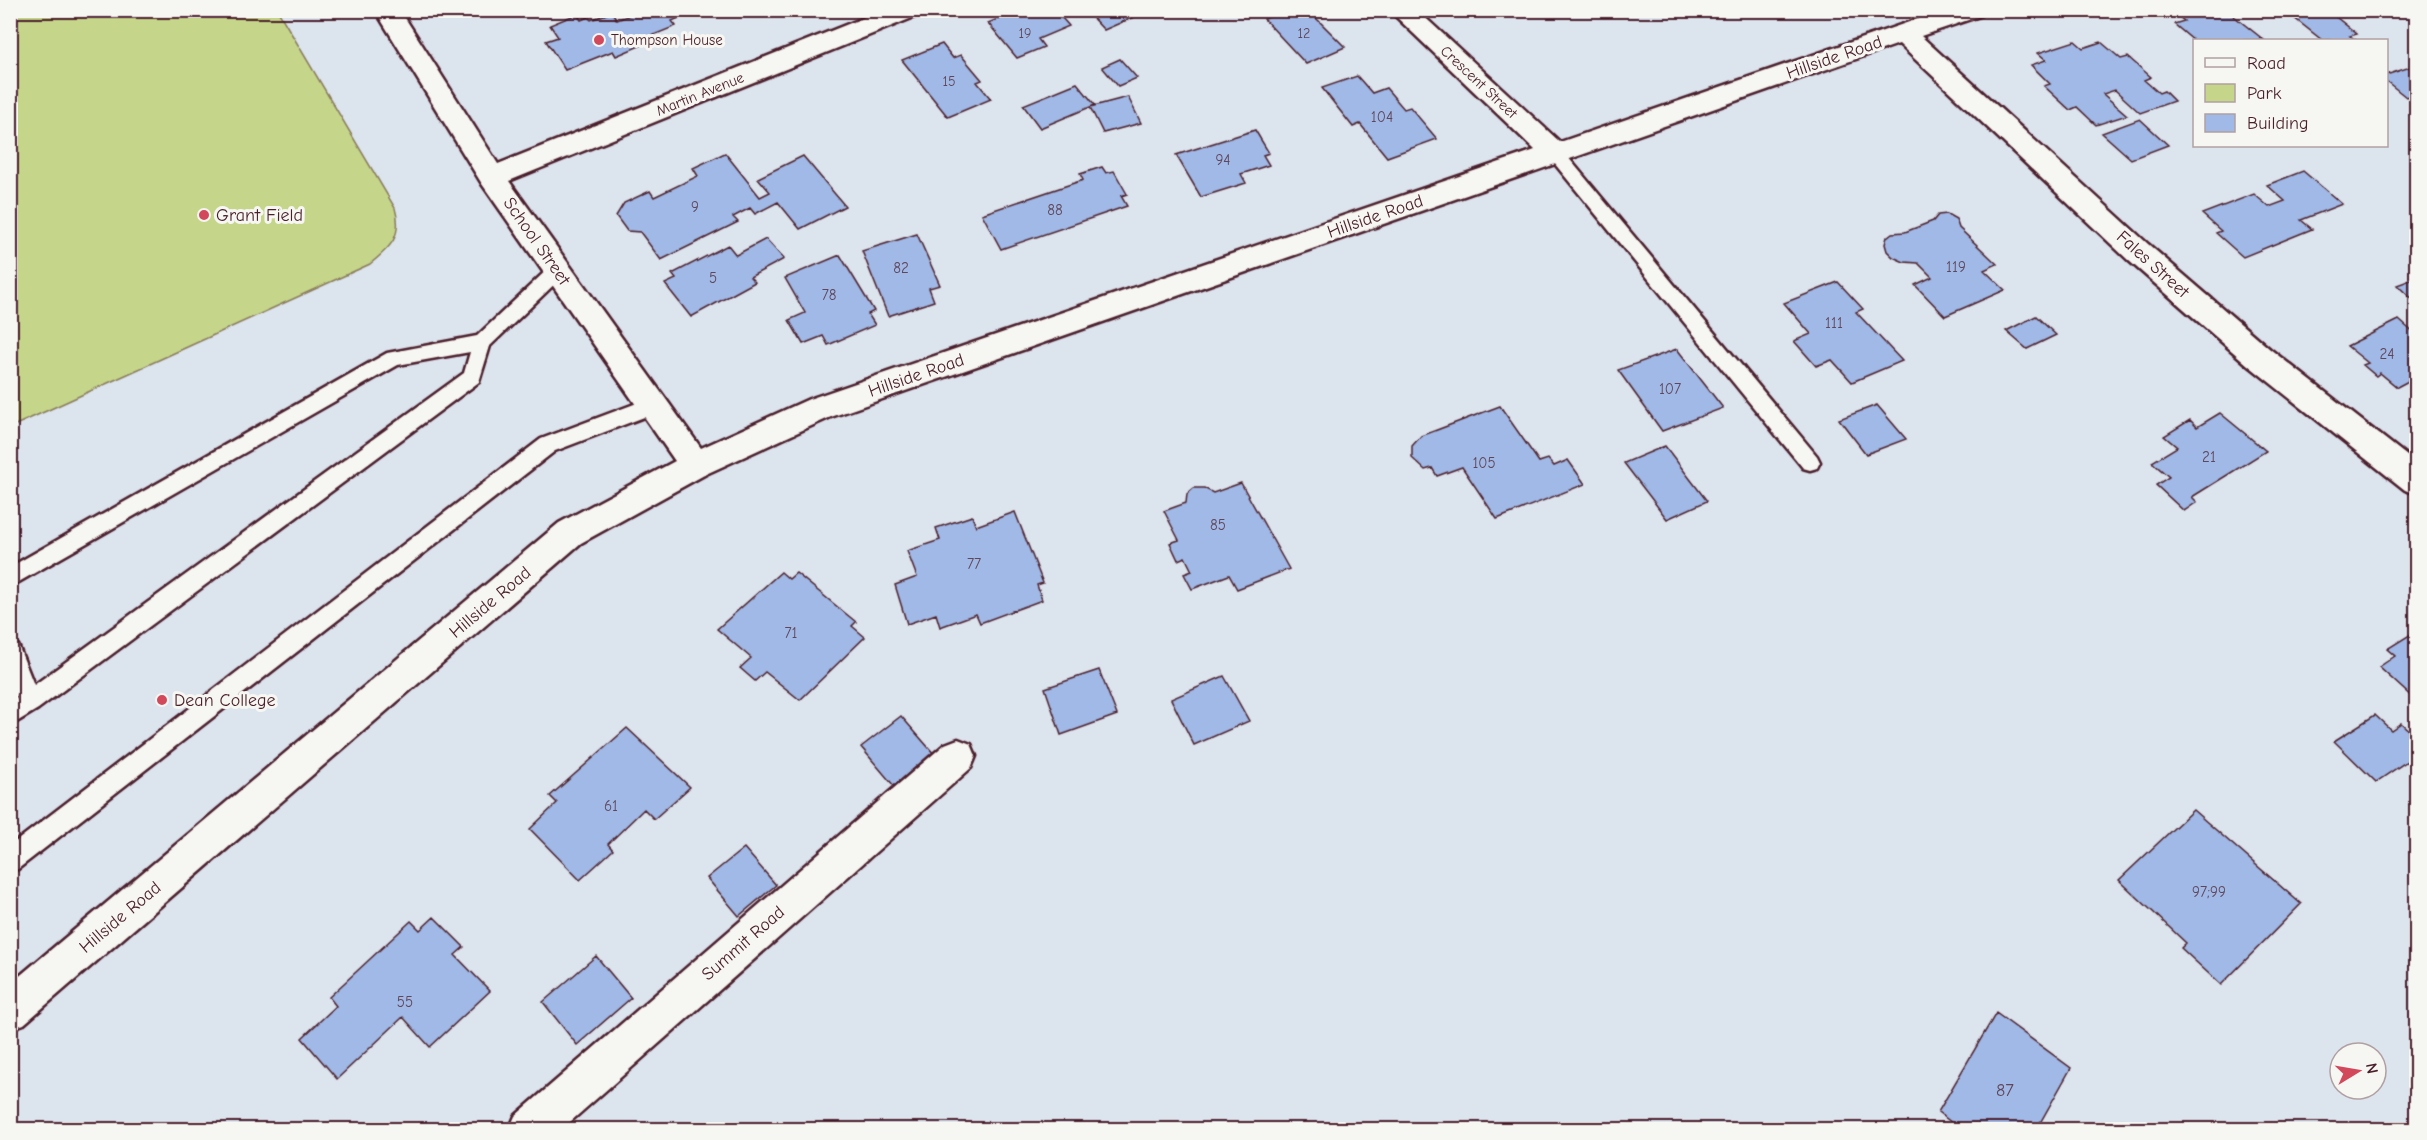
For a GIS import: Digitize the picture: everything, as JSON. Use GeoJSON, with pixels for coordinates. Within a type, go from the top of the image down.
{"type":"FeatureCollection","features":[{"type":"Feature","properties":{"kind":"street","name":"School Street"},"geometry":{"type":"LineString","coordinates":[[387,10],[492,177],[695,465]]}},
{"type":"Feature","properties":{"kind":"street","name":"Martin Avenue"},"geometry":{"type":"LineString","coordinates":[[492,177],[908,10]]}},
{"type":"Feature","properties":{"kind":"street","name":"Crescent Street"},"geometry":{"type":"LineString","coordinates":[[1401,10],[1556,154]]}},
{"type":"Feature","properties":{"kind":"street","name":"Hillside Road"},"geometry":{"type":"LineString","coordinates":[[10,1010],[570,533],[695,465],[820,408],[1971,10]]}},
{"type":"Feature","properties":{"kind":"street","name":"Fales Street"},"geometry":{"type":"LineString","coordinates":[[1902,33],[2138,252],[2259,357],[2416,481]]}},
{"type":"Feature","properties":{"kind":"street","name":"Summit Road"},"geometry":{"type":"LineString","coordinates":[[529,1130],[958,756]]}},
{"type":"Feature","properties":{"kind":"lane"},"geometry":{"type":"LineString","coordinates":[[1556,154],[1810,462]]}},
{"type":"Feature","properties":{"kind":"lane"},"geometry":{"type":"LineString","coordinates":[[10,716],[472,377],[482,342],[558,270]]}},
{"type":"Feature","properties":{"kind":"lane"},"geometry":{"type":"LineString","coordinates":[[10,578],[394,358],[482,342]]}},
{"type":"Feature","properties":{"kind":"lane"},"geometry":{"type":"LineString","coordinates":[[10,861],[548,445],[652,405]]}},
{"type":"Feature","properties":{"kind":"lane"},"geometry":{"type":"LineString","coordinates":[[10,652],[30,702]]}},
{"type":"Feature","properties":{"kind":"green space","name":"Grant Field"},"geometry":{"type":"Polygon","coordinates":[[[10,11],[278,11],[395,208],[397,226],[393,240],[384,252],[370,264],[11,427],[10,11]]]}},
{"type":"Feature","properties":{"kind":"building","name":"Thompson House"},"geometry":{"type":"Polygon","coordinates":[[[642,10],[663,10],[665,14],[674,10],[679,18],[672,21],[676,26],[646,38],[649,42],[616,56],[613,51],[565,70],[546,41],[558,37],[550,25],[577,14],[581,20],[588,17],[591,20],[612,12],[617,20],[642,10]]]}},
{"type":"Feature","properties":{"kind":"building"},"geometry":{"type":"Polygon","coordinates":[[[1019,10],[1055,10],[1069,26],[1038,39],[1044,47],[1017,58],[988,23],[1019,10]]]}},
{"type":"Feature","properties":{"kind":"building"},"geometry":{"type":"Polygon","coordinates":[[[1085,10],[1128,10],[1134,17],[1104,30],[1085,10]]]}},
{"type":"Feature","properties":{"kind":"building"},"geometry":{"type":"Polygon","coordinates":[[[1286,10],[1316,10],[1320,15],[1315,17],[1345,47],[1306,64],[1264,19],[1286,10]]]}},
{"type":"Feature","properties":{"kind":"building"},"geometry":{"type":"Polygon","coordinates":[[[2177,10],[2226,10],[2263,39],[2193,40],[2174,24],[2184,21],[2173,12],[2177,10]]]}},
{"type":"Feature","properties":{"kind":"building"},"geometry":{"type":"Polygon","coordinates":[[[2284,10],[2339,10],[2331,13],[2357,34],[2350,36],[2354,39],[2321,39],[2284,10]]]}},
{"type":"Feature","properties":{"kind":"building"},"geometry":{"type":"Polygon","coordinates":[[[2075,41],[2083,48],[2101,42],[2121,59],[2128,57],[2151,77],[2144,80],[2159,93],[2164,91],[2174,101],[2140,113],[2115,90],[2103,94],[2127,115],[2096,125],[2077,107],[2070,110],[2044,86],[2050,84],[2031,65],[2046,60],[2038,53],[2075,41]]]}},
{"type":"Feature","properties":{"kind":"building"},"geometry":{"type":"Polygon","coordinates":[[[942,44],[953,58],[961,55],[982,80],[977,82],[991,99],[948,117],[902,60],[942,44]]]}},
{"type":"Feature","properties":{"kind":"building"},"geometry":{"type":"Polygon","coordinates":[[[1120,59],[1137,78],[1118,86],[1102,67],[1120,59]]]}},
{"type":"Feature","properties":{"kind":"building"},"geometry":{"type":"Polygon","coordinates":[[[2410,67],[2416,72],[2416,93],[2406,97],[2388,83],[2388,74],[2410,67]]]}},
{"type":"Feature","properties":{"kind":"building"},"geometry":{"type":"Polygon","coordinates":[[[1357,76],[1372,93],[1386,88],[1404,109],[1410,107],[1437,139],[1387,157],[1360,124],[1353,127],[1322,88],[1357,76]]]}},
{"type":"Feature","properties":{"kind":"building"},"geometry":{"type":"Polygon","coordinates":[[[1077,83],[1095,105],[1040,128],[1023,105],[1077,83]]]}},
{"type":"Feature","properties":{"kind":"building"},"geometry":{"type":"Polygon","coordinates":[[[1128,97],[1141,123],[1103,133],[1090,107],[1128,97]]]}},
{"type":"Feature","properties":{"kind":"building"},"geometry":{"type":"Polygon","coordinates":[[[2140,119],[2168,145],[2131,159],[2102,133],[2140,119]]]}},
{"type":"Feature","properties":{"kind":"building"},"geometry":{"type":"Polygon","coordinates":[[[1255,130],[1269,153],[1263,155],[1269,165],[1241,174],[1246,183],[1201,197],[1176,155],[1255,130]]]}},
{"type":"Feature","properties":{"kind":"building"},"geometry":{"type":"Polygon","coordinates":[[[725,153],[760,197],[770,192],[758,178],[803,156],[845,206],[800,229],[778,202],[755,214],[750,208],[733,217],[738,222],[661,260],[640,232],[627,231],[616,216],[624,203],[650,191],[654,197],[698,176],[693,168],[725,153]]]}},
{"type":"Feature","properties":{"kind":"building"},"geometry":{"type":"Polygon","coordinates":[[[1102,167],[1106,173],[1114,171],[1127,194],[1121,196],[1127,206],[1001,249],[982,214],[1083,180],[1080,174],[1102,167]]]}},
{"type":"Feature","properties":{"kind":"building"},"geometry":{"type":"Polygon","coordinates":[[[2303,171],[2342,204],[2301,220],[2312,229],[2243,257],[2216,233],[2221,231],[2202,214],[2254,194],[2269,207],[2285,201],[2267,185],[2303,171]]]}},
{"type":"Feature","properties":{"kind":"building"},"geometry":{"type":"Polygon","coordinates":[[[1947,214],[1956,219],[1959,228],[1997,264],[1984,270],[2005,290],[1945,316],[1915,285],[1932,277],[1918,263],[1904,262],[1893,257],[1887,251],[1885,244],[1887,237],[1892,233],[1905,232],[1933,221],[1938,215],[1947,214]]]}},
{"type":"Feature","properties":{"kind":"building"},"geometry":{"type":"Polygon","coordinates":[[[917,234],[940,285],[929,288],[934,301],[888,316],[862,251],[917,234]]]}},
{"type":"Feature","properties":{"kind":"building"},"geometry":{"type":"Polygon","coordinates":[[[766,239],[784,259],[750,277],[755,282],[691,317],[665,284],[676,279],[672,274],[728,245],[736,255],[766,239]]]}},
{"type":"Feature","properties":{"kind":"building"},"geometry":{"type":"Polygon","coordinates":[[[840,255],[874,311],[868,314],[875,325],[828,345],[823,336],[803,344],[789,320],[805,313],[785,278],[840,255]]]}},
{"type":"Feature","properties":{"kind":"building"},"geometry":{"type":"Polygon","coordinates":[[[2416,278],[2416,303],[2397,285],[2416,278]]]}},
{"type":"Feature","properties":{"kind":"building"},"geometry":{"type":"Polygon","coordinates":[[[1838,282],[1863,309],[1856,312],[1902,361],[1852,382],[1832,360],[1816,366],[1794,341],[1811,334],[1784,303],[1838,282]]]}},
{"type":"Feature","properties":{"kind":"building"},"geometry":{"type":"Polygon","coordinates":[[[2036,316],[2056,335],[2027,349],[2006,331],[2036,316]]]}},
{"type":"Feature","properties":{"kind":"building"},"geometry":{"type":"Polygon","coordinates":[[[2399,320],[2416,335],[2416,377],[2397,387],[2380,373],[2376,376],[2363,365],[2368,363],[2347,346],[2399,320]]]}},
{"type":"Feature","properties":{"kind":"building"},"geometry":{"type":"Polygon","coordinates":[[[1677,349],[1723,408],[1662,431],[1618,370],[1677,349]]]}},
{"type":"Feature","properties":{"kind":"building"},"geometry":{"type":"Polygon","coordinates":[[[1877,405],[1906,439],[1866,454],[1839,419],[1877,405]]]}},
{"type":"Feature","properties":{"kind":"building"},"geometry":{"type":"Polygon","coordinates":[[[1500,406],[1539,462],[1548,459],[1554,466],[1568,460],[1585,484],[1497,519],[1462,467],[1437,476],[1432,468],[1425,470],[1412,458],[1412,446],[1421,436],[1500,406]]]}},
{"type":"Feature","properties":{"kind":"building"},"geometry":{"type":"Polygon","coordinates":[[[2220,413],[2266,451],[2192,497],[2197,502],[2184,511],[2156,485],[2169,477],[2152,462],[2177,447],[2164,436],[2190,420],[2197,427],[2220,413]]]}},
{"type":"Feature","properties":{"kind":"building"},"geometry":{"type":"Polygon","coordinates":[[[1665,446],[1707,501],[1667,519],[1624,463],[1665,446]]]}},
{"type":"Feature","properties":{"kind":"building"},"geometry":{"type":"Polygon","coordinates":[[[1241,483],[1289,569],[1237,589],[1229,575],[1192,589],[1184,574],[1192,571],[1185,557],[1178,560],[1170,543],[1179,540],[1164,511],[1186,503],[1187,494],[1194,488],[1204,488],[1213,493],[1241,483]]]}},
{"type":"Feature","properties":{"kind":"building"},"geometry":{"type":"Polygon","coordinates":[[[1015,512],[1043,583],[1037,585],[1042,600],[980,623],[976,614],[940,627],[936,614],[907,624],[895,585],[917,577],[907,551],[940,540],[936,528],[972,516],[976,526],[1015,512]]]}},
{"type":"Feature","properties":{"kind":"building"},"geometry":{"type":"Polygon","coordinates":[[[781,572],[789,579],[796,573],[856,622],[852,626],[865,637],[800,700],[765,672],[755,681],[740,668],[751,658],[717,629],[781,572]]]}},
{"type":"Feature","properties":{"kind":"building"},"geometry":{"type":"Polygon","coordinates":[[[2416,631],[2416,697],[2414,699],[2379,667],[2395,656],[2387,649],[2416,631]]]}},
{"type":"Feature","properties":{"kind":"building"},"geometry":{"type":"Polygon","coordinates":[[[1099,670],[1117,715],[1061,735],[1045,688],[1099,670]]]}},
{"type":"Feature","properties":{"kind":"building"},"geometry":{"type":"Polygon","coordinates":[[[1224,676],[1249,721],[1194,745],[1171,699],[1224,676]]]}},
{"type":"Feature","properties":{"kind":"building"},"geometry":{"type":"Polygon","coordinates":[[[2375,715],[2391,730],[2401,723],[2416,737],[2416,755],[2376,782],[2334,741],[2375,715]]]}},
{"type":"Feature","properties":{"kind":"building"},"geometry":{"type":"Polygon","coordinates":[[[901,716],[935,755],[894,786],[861,747],[901,716]]]}},
{"type":"Feature","properties":{"kind":"building"},"geometry":{"type":"Polygon","coordinates":[[[627,728],[690,787],[654,819],[644,809],[608,844],[613,850],[580,880],[530,829],[557,803],[550,796],[627,728]]]}},
{"type":"Feature","properties":{"kind":"building"},"geometry":{"type":"Polygon","coordinates":[[[2193,810],[2301,904],[2221,985],[2181,948],[2186,943],[2119,880],[2193,810]]]}},
{"type":"Feature","properties":{"kind":"building"},"geometry":{"type":"Polygon","coordinates":[[[744,848],[776,885],[739,916],[707,878],[744,848]]]}},
{"type":"Feature","properties":{"kind":"building"},"geometry":{"type":"Polygon","coordinates":[[[434,917],[464,947],[455,955],[490,991],[430,1047],[403,1017],[337,1079],[302,1038],[336,1006],[329,997],[411,921],[420,930],[434,917]]]}},
{"type":"Feature","properties":{"kind":"building"},"geometry":{"type":"Polygon","coordinates":[[[596,956],[631,998],[577,1045],[543,1002],[596,956]]]}},
{"type":"Feature","properties":{"kind":"building"},"geometry":{"type":"Polygon","coordinates":[[[1996,1013],[2071,1068],[2036,1130],[1961,1130],[1938,1112],[1996,1013]]]}},
{"type":"Feature","properties":{"kind":"place","name":"Thompson House"},"geometry":{"type":"Point","coordinates":[599,40]}},
{"type":"Feature","properties":{"kind":"place","name":"Grant Field"},"geometry":{"type":"Point","coordinates":[204,215]}},
{"type":"Feature","properties":{"kind":"place","name":"Dean College"},"geometry":{"type":"Point","coordinates":[162,700]}}]}
